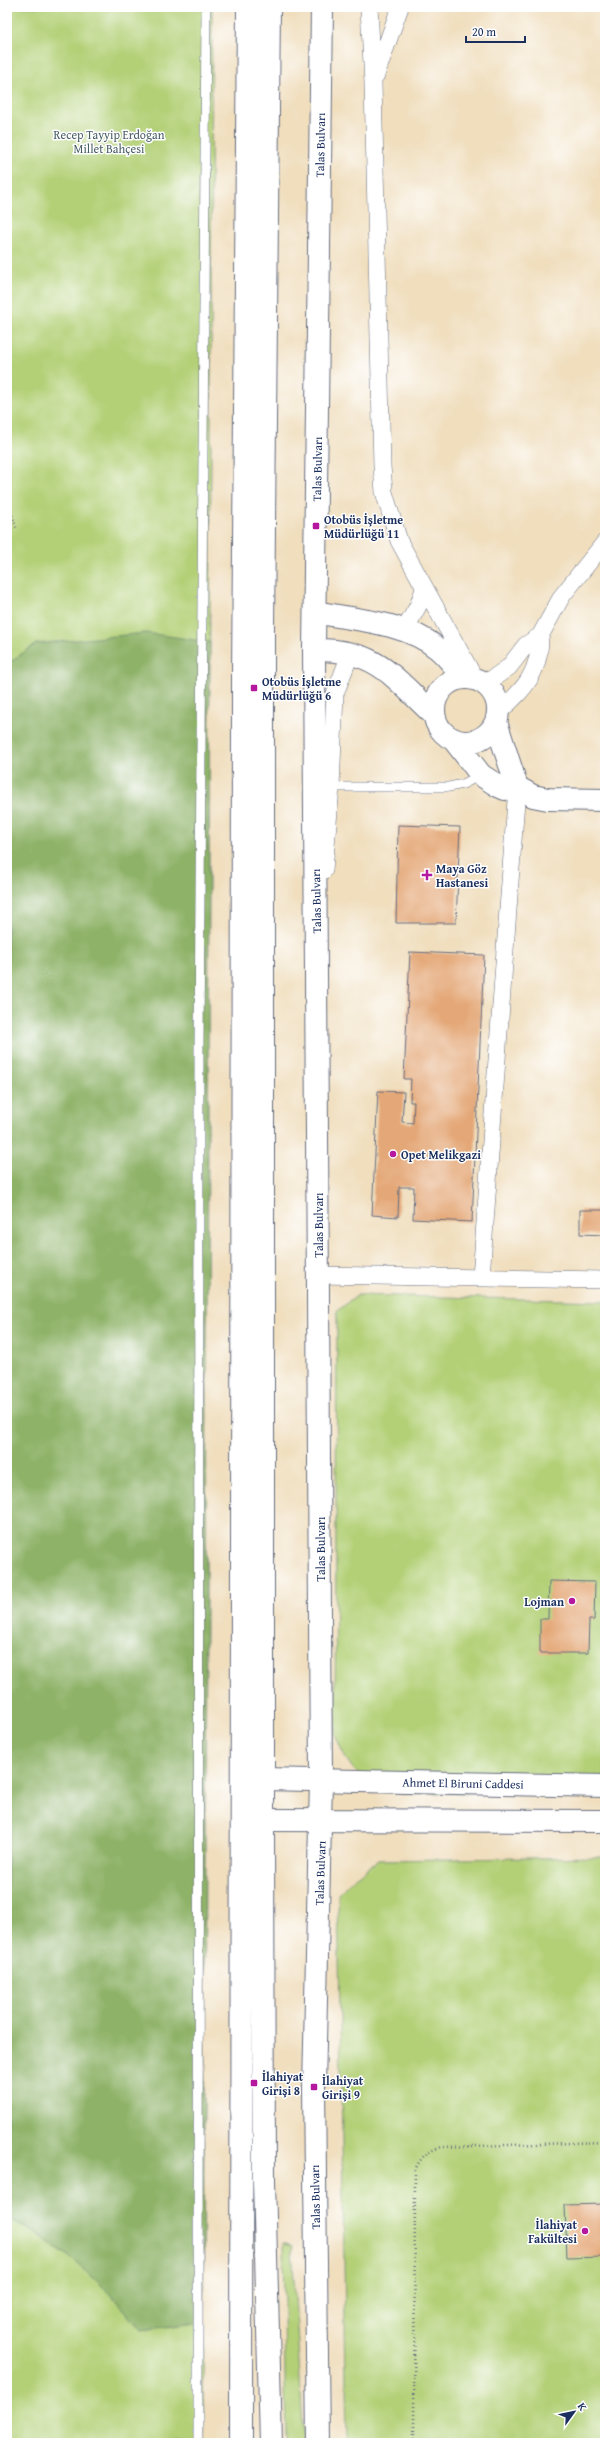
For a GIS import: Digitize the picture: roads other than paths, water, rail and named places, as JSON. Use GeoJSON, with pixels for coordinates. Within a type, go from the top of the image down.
{"type":"FeatureCollection","features":[{"type":"Feature","properties":{"kind":"main road"},"geometry":{"type":"LineString","coordinates":[[241,2443],[243,693],[248,7]]}},
{"type":"Feature","properties":{"kind":"main road"},"geometry":{"type":"LineString","coordinates":[[269,7],[263,629],[263,1820],[264,2181],[271,2443]]}},
{"type":"Feature","properties":{"kind":"main road","name":"Talas Bulvarı"},"geometry":{"type":"LineString","coordinates":[[318,2443],[314,2087],[321,1780],[314,650],[322,7]]}},
{"type":"Feature","properties":{"kind":"main road"},"geometry":{"type":"LineString","coordinates":[[315,612],[420,637],[438,648],[475,680],[497,701],[497,717],[517,787]]}},
{"type":"Feature","properties":{"kind":"main road"},"geometry":{"type":"LineString","coordinates":[[314,650],[351,652],[374,662],[383,668],[434,715],[444,733],[452,739],[481,775],[504,789],[517,787],[533,796],[548,799],[605,800]]}},
{"type":"Feature","properties":{"kind":"main road"},"geometry":{"type":"LineString","coordinates":[[434,715],[438,695],[444,686],[453,680],[475,680]]}},
{"type":"Feature","properties":{"kind":"main road"},"geometry":{"type":"LineString","coordinates":[[452,739],[462,742],[482,738],[497,717]]}},
{"type":"Feature","properties":{"kind":"main road","name":"Ahmet El Biruni Caddesi"},"geometry":{"type":"LineString","coordinates":[[263,1779],[605,1786]]}},
{"type":"Feature","properties":{"kind":"main road"},"geometry":{"type":"LineString","coordinates":[[263,1820],[605,1821]]}},
{"type":"Feature","properties":{"kind":"street"},"geometry":{"type":"LineString","coordinates":[[369,7],[373,83],[382,473],[389,511],[398,542],[475,680],[509,667],[526,645],[540,636],[562,596],[605,542]]}},
{"type":"Feature","properties":{"kind":"street"},"geometry":{"type":"LineString","coordinates":[[373,83],[400,7]]}},
{"type":"Feature","properties":{"kind":"street"},"geometry":{"type":"LineString","coordinates":[[404,632],[418,606],[424,589]]}},
{"type":"Feature","properties":{"kind":"street"},"geometry":{"type":"LineString","coordinates":[[497,717],[520,693],[528,682],[540,656],[540,636]]}},
{"type":"Feature","properties":{"kind":"street"},"geometry":{"type":"LineString","coordinates":[[317,956],[331,787],[335,694],[351,652]]}},
{"type":"Feature","properties":{"kind":"street"},"geometry":{"type":"LineString","coordinates":[[482,1278],[517,787]]}},
{"type":"Feature","properties":{"kind":"street"},"geometry":{"type":"LineString","coordinates":[[318,1275],[605,1280]]}},
{"type":"Feature","properties":{"kind":"lane"},"geometry":{"type":"LineString","coordinates":[[198,2443],[200,1038],[206,7]]}},
{"type":"Feature","properties":{"kind":"lane"},"geometry":{"type":"LineString","coordinates":[[331,787],[450,786],[464,784],[481,775]]}},
{"type":"Feature","properties":{"kind":"place","name":"Otobüs İşletme Müdürlüğü 11"},"geometry":{"type":"Point","coordinates":[316,526]}},
{"type":"Feature","properties":{"kind":"place","name":"Otobüs İşletme Müdürlüğü 6"},"geometry":{"type":"Point","coordinates":[254,688]}},
{"type":"Feature","properties":{"kind":"place","name":"Maya Göz Hastanesi"},"geometry":{"type":"Point","coordinates":[427,875]}},
{"type":"Feature","properties":{"kind":"place","name":"Opet Melikgazi"},"geometry":{"type":"Point","coordinates":[393,1154]}},
{"type":"Feature","properties":{"kind":"place","name":"Lojman"},"geometry":{"type":"Point","coordinates":[572,1601]}},
{"type":"Feature","properties":{"kind":"place","name":"İlahiyat Girişi 8"},"geometry":{"type":"Point","coordinates":[254,2083]}},
{"type":"Feature","properties":{"kind":"place","name":"İlahiyat Girişi 9"},"geometry":{"type":"Point","coordinates":[314,2087]}},
{"type":"Feature","properties":{"kind":"place","name":"İlahiyat Fakültesi"},"geometry":{"type":"Point","coordinates":[585,2231]}},
{"type":"Feature","properties":{"kind":"park label","name":"Recep Tayyip Erdoğan Millet Bahçesi"},"geometry":{"type":"Point","coordinates":[109,141]}}]}
